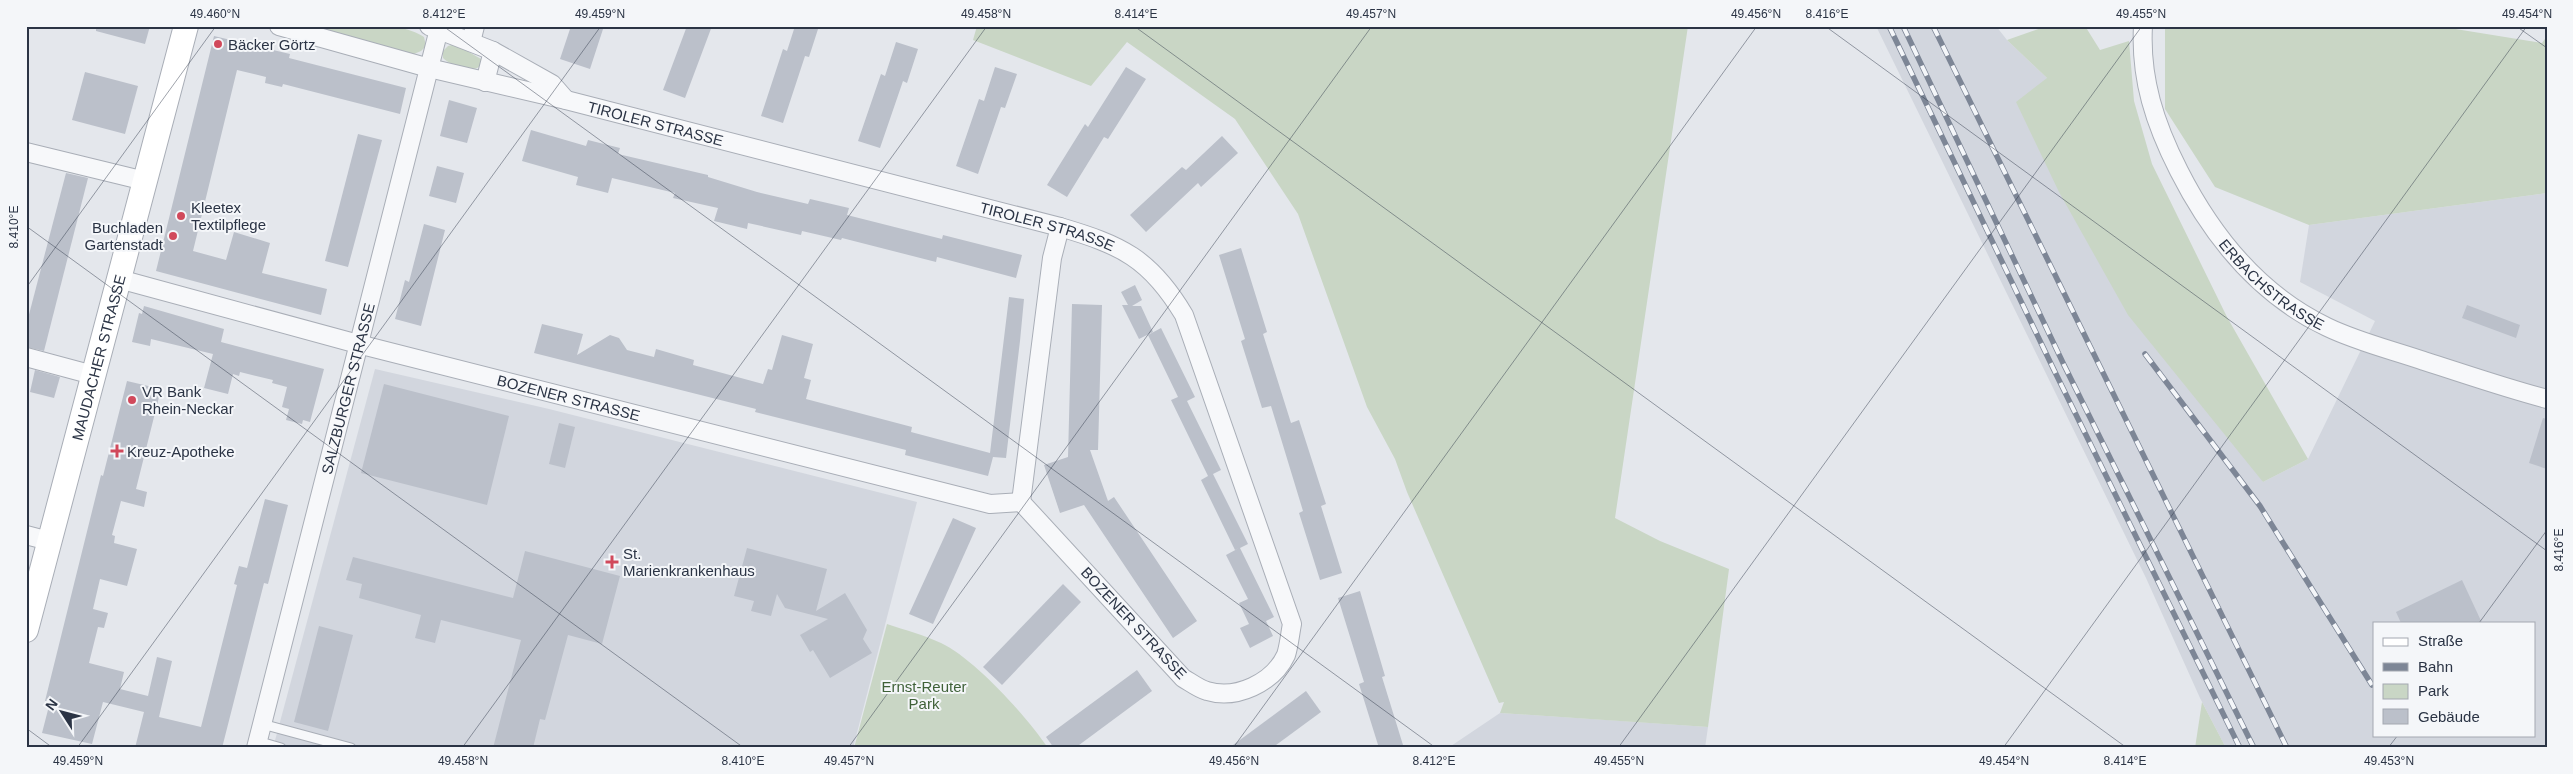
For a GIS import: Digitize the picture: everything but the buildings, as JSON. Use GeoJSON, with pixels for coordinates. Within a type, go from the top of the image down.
{"type":"FeatureCollection","features":[{"type":"Feature","properties":{"kind":"main road","name":"MAUDACHER STRASSE"},"geometry":{"type":"LineString","coordinates":[[26,630],[186,26]]}},
{"type":"Feature","properties":{"kind":"street","name":"TIROLER STRASSE"},"geometry":{"type":"LineString","coordinates":[[279,26],[428,68],[566,100],[1060,227],[1100,239],[1132,255],[1162,281],[1184,315],[1292,624]]}},
{"type":"Feature","properties":{"kind":"street","name":"ERBACHSTRASSE"},"geometry":{"type":"LineString","coordinates":[[2142,26],[2145,78],[2152,111],[2163,140],[2184,182],[2207,220],[2247,269],[2293,307],[2340,333],[2547,399]]}},
{"type":"Feature","properties":{"kind":"street"},"geometry":{"type":"LineString","coordinates":[[434,28],[473,34],[493,52],[552,84],[566,100]]}},
{"type":"Feature","properties":{"kind":"street","name":"SALZBURGER STRASSE"},"geometry":{"type":"LineString","coordinates":[[257,745],[428,68],[434,28]]}},
{"type":"Feature","properties":{"kind":"street"},"geometry":{"type":"LineString","coordinates":[[485,82],[493,52]]}},
{"type":"Feature","properties":{"kind":"street"},"geometry":{"type":"LineString","coordinates":[[26,152],[145,181]]}},
{"type":"Feature","properties":{"kind":"street"},"geometry":{"type":"LineString","coordinates":[[1021,502],[1052,258],[1060,227]]}},
{"type":"Feature","properties":{"kind":"street","name":"BOZENER STRASSE"},"geometry":{"type":"LineString","coordinates":[[119,279],[358,344],[990,504],[1021,502],[1183,678],[1206,691],[1233,694],[1253,687],[1270,676],[1286,655],[1292,624]]}},
{"type":"Feature","properties":{"kind":"street"},"geometry":{"type":"LineString","coordinates":[[26,357],[93,375]]}},
{"type":"Feature","properties":{"kind":"street"},"geometry":{"type":"LineString","coordinates":[[26,535],[49,541]]}},
{"type":"Feature","properties":{"kind":"lane"},"geometry":{"type":"LineString","coordinates":[[262,724],[351,748]]}},
{"type":"Feature","properties":{"kind":"lane"},"geometry":{"type":"LineString","coordinates":[[257,745],[281,748]]}},
{"type":"Feature","properties":{"kind":"shaded area"},"geometry":{"type":"Polygon","coordinates":[[[1876,26],[1996,26],[2007,40],[2047,78],[2263,482],[2308,459],[2375,321],[2300,282],[2309,225],[2547,193],[2547,748],[2226,748],[2200,698],[2146,578],[1876,26]]]}},
{"type":"Feature","properties":{"kind":"shaded area","name":"St. Marienkrankenhaus"},"geometry":{"type":"Polygon","coordinates":[[[375,369],[549,409],[917,502],[853,748],[273,748],[375,369]]]}},
{"type":"Feature","properties":{"kind":"shaded area"},"geometry":{"type":"Polygon","coordinates":[[[1500,713],[1708,727],[1705,748],[1448,748],[1500,713]]]}},
{"type":"Feature","properties":{"kind":"green space"},"geometry":{"type":"Polygon","coordinates":[[[369,25],[400,28],[413,31],[424,37],[426,46],[414,54],[310,26],[369,25]]]}},
{"type":"Feature","properties":{"kind":"green space"},"geometry":{"type":"Polygon","coordinates":[[[977,26],[1688,26],[1615,518],[1660,541],[1729,569],[1708,727],[1500,713],[1504,702],[1499,703],[1407,492],[1395,459],[1367,407],[1298,214],[1235,119],[1127,42],[1091,86],[973,40],[977,26]]]}},
{"type":"Feature","properties":{"kind":"green space"},"geometry":{"type":"Polygon","coordinates":[[[2047,26],[2085,26],[2100,50],[2129,41],[2134,101],[2152,164],[2227,317],[2308,459],[2263,482],[2128,315],[2059,192],[2016,102],[2047,78],[2007,40],[2047,26]]]}},
{"type":"Feature","properties":{"kind":"green space"},"geometry":{"type":"Polygon","coordinates":[[[2165,26],[2437,26],[2542,43],[2547,36],[2547,193],[2309,225],[2215,187],[2165,109],[2165,26]]]}},
{"type":"Feature","properties":{"kind":"green space"},"geometry":{"type":"Polygon","coordinates":[[[455,44],[481,59],[482,64],[474,69],[468,69],[457,66],[443,58],[443,51],[448,46],[455,44]]]}},
{"type":"Feature","properties":{"kind":"green space","name":"Ernst-Reuter Park"},"geometry":{"type":"Polygon","coordinates":[[[887,624],[941,643],[969,662],[1014,705],[1048,748],[854,748],[887,624]]]}},
{"type":"Feature","properties":{"kind":"green space"},"geometry":{"type":"Polygon","coordinates":[[[2202,702],[2226,748],[2195,748],[2202,702]]]}},
{"type":"Feature","properties":{"kind":"railway"},"geometry":{"type":"LineString","coordinates":[[1889,26],[2054,370],[2240,748]]}},
{"type":"Feature","properties":{"kind":"railway"},"geometry":{"type":"LineString","coordinates":[[1903,26],[2064,365],[2254,748]]}},
{"type":"Feature","properties":{"kind":"railway"},"geometry":{"type":"LineString","coordinates":[[1933,26],[2287,748]]}},
{"type":"Feature","properties":{"kind":"railway"},"geometry":{"type":"LineString","coordinates":[[2145,354],[2260,506],[2372,685]]}},
{"type":"Feature","properties":{"kind":"place","name":"Bäcker Görtz"},"geometry":{"type":"Point","coordinates":[218,44]}},
{"type":"Feature","properties":{"kind":"place","name":"Kleetex Textilpflege"},"geometry":{"type":"Point","coordinates":[181,216]}},
{"type":"Feature","properties":{"kind":"place","name":"Buchladen Gartenstadt"},"geometry":{"type":"Point","coordinates":[173,236]}},
{"type":"Feature","properties":{"kind":"place","name":"VR Bank Rhein-Neckar"},"geometry":{"type":"Point","coordinates":[132,400]}},
{"type":"Feature","properties":{"kind":"place","name":"Kreuz-Apotheke"},"geometry":{"type":"Point","coordinates":[117,451]}},
{"type":"Feature","properties":{"kind":"place","name":"St. Marienkrankenhaus"},"geometry":{"type":"Point","coordinates":[612,562]}}]}
